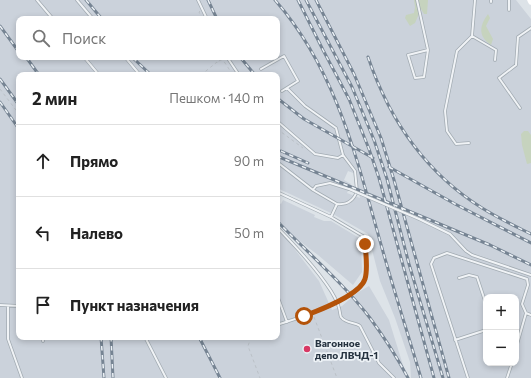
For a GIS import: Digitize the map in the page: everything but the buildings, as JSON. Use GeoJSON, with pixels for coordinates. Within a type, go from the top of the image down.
{"type":"FeatureCollection","features":[{"type":"Feature","properties":{"kind":"lane"},"geometry":{"type":"LineString","coordinates":[[37,0],[50,16]]}},
{"type":"Feature","properties":{"kind":"lane"},"geometry":{"type":"LineString","coordinates":[[77,0],[90,16]]}},
{"type":"Feature","properties":{"kind":"lane"},"geometry":{"type":"LineString","coordinates":[[198,0],[206,16]]}},
{"type":"Feature","properties":{"kind":"lane"},"geometry":{"type":"LineString","coordinates":[[417,0],[428,50],[424,77],[414,78],[408,55],[428,50]]}},
{"type":"Feature","properties":{"kind":"lane"},"geometry":{"type":"LineString","coordinates":[[469,143],[456,144],[447,131],[445,111],[457,51],[472,36],[475,0]]}},
{"type":"Feature","properties":{"kind":"lane"},"geometry":{"type":"LineString","coordinates":[[509,0],[509,10]]}},
{"type":"Feature","properties":{"kind":"lane"},"geometry":{"type":"LineString","coordinates":[[520,108],[500,78],[516,65],[518,37],[531,28]]}},
{"type":"Feature","properties":{"kind":"lane"},"geometry":{"type":"LineString","coordinates":[[472,36],[496,50],[495,60]]}},
{"type":"Feature","properties":{"kind":"lane"},"geometry":{"type":"LineString","coordinates":[[280,58],[284,56],[298,81],[282,91]]}},
{"type":"Feature","properties":{"kind":"lane"},"geometry":{"type":"LineString","coordinates":[[86,60],[96,72]]}},
{"type":"Feature","properties":{"kind":"lane"},"geometry":{"type":"LineString","coordinates":[[128,60],[138,72]]}},
{"type":"Feature","properties":{"kind":"lane"},"geometry":{"type":"LineString","coordinates":[[229,60],[237,72]]}},
{"type":"Feature","properties":{"kind":"lane"},"geometry":{"type":"LineString","coordinates":[[261,69],[277,60]]}},
{"type":"Feature","properties":{"kind":"lane"},"geometry":{"type":"LineString","coordinates":[[280,164],[313,190],[337,204],[351,201],[357,191],[355,171],[343,155],[336,128],[305,106],[287,88]]}},
{"type":"Feature","properties":{"kind":"lane"},"geometry":{"type":"LineString","coordinates":[[280,124],[315,154],[338,158],[343,155]]}},
{"type":"Feature","properties":{"kind":"lane"},"geometry":{"type":"LineString","coordinates":[[313,190],[316,186],[330,182],[349,189],[450,234],[466,251],[472,255],[531,275]]}},
{"type":"Feature","properties":{"kind":"lane"},"geometry":{"type":"LineString","coordinates":[[280,193],[331,217],[363,236],[365,244],[365,278],[363,284],[350,295],[336,302],[312,313],[280,324]]}},
{"type":"Feature","properties":{"kind":"lane"},"geometry":{"type":"LineString","coordinates":[[331,217],[337,204]]}},
{"type":"Feature","properties":{"kind":"lane"},"geometry":{"type":"LineString","coordinates":[[280,230],[308,261],[331,292],[341,317],[351,324],[357,324],[360,326],[379,362],[394,378]]}},
{"type":"Feature","properties":{"kind":"lane"},"geometry":{"type":"LineString","coordinates":[[468,378],[431,264],[434,258],[448,253],[527,279],[528,285],[522,304],[526,313],[519,338]]}},
{"type":"Feature","properties":{"kind":"lane"},"geometry":{"type":"LineString","coordinates":[[459,278],[469,275],[477,277],[483,295]]}},
{"type":"Feature","properties":{"kind":"lane"},"geometry":{"type":"LineString","coordinates":[[280,303],[287,322]]}},
{"type":"Feature","properties":{"kind":"lane"},"geometry":{"type":"LineString","coordinates":[[0,306],[16,306]]}},
{"type":"Feature","properties":{"kind":"lane"},"geometry":{"type":"LineString","coordinates":[[8,306],[8,339],[22,378]]}},
{"type":"Feature","properties":{"kind":"lane"},"geometry":{"type":"LineString","coordinates":[[526,313],[531,315]]}},
{"type":"Feature","properties":{"kind":"lane"},"geometry":{"type":"LineString","coordinates":[[455,340],[483,331]]}},
{"type":"Feature","properties":{"kind":"lane"},"geometry":{"type":"LineString","coordinates":[[147,340],[166,378]]}},
{"type":"Feature","properties":{"kind":"lane"},"geometry":{"type":"LineString","coordinates":[[507,378],[511,366]]}},
{"type":"Feature","properties":{"kind":"path"},"geometry":{"type":"LineString","coordinates":[[205,72],[220,60],[224,61],[231,72]]}},
{"type":"Feature","properties":{"kind":"path"},"geometry":{"type":"LineString","coordinates":[[0,88],[16,110]]}},
{"type":"Feature","properties":{"kind":"path"},"geometry":{"type":"LineString","coordinates":[[312,313],[337,378]]}},
{"type":"Feature","properties":{"kind":"path"},"geometry":{"type":"LineString","coordinates":[[250,340],[248,346],[260,378]]}},
{"type":"Feature","properties":{"kind":"shaded area"},"geometry":{"type":"Polygon","coordinates":[[[0,0],[516,0],[531,19],[531,378],[411,378],[410,362],[395,318],[380,281],[368,234],[333,214],[280,189],[280,72],[16,72],[16,340],[280,340],[280,230],[319,281],[332,310],[342,306],[357,293],[369,286],[389,320],[407,378],[0,378],[0,0]],[[348,171],[344,180],[351,184],[347,193],[360,198],[356,174],[348,171]]]}},
{"type":"Feature","properties":{"kind":"shaded area"},"geometry":{"type":"Polygon","coordinates":[[[283,200],[315,215],[314,217],[324,221],[331,221],[361,239],[362,272],[353,285],[318,255],[280,226],[281,204],[283,200]]]}},
{"type":"Feature","properties":{"kind":"green space"},"geometry":{"type":"Polygon","coordinates":[[[414,0],[428,0],[427,14],[424,14],[421,9],[415,23],[410,26],[405,18],[406,15],[414,13],[414,0]]]}},
{"type":"Feature","properties":{"kind":"green space"},"geometry":{"type":"Polygon","coordinates":[[[488,14],[490,18],[486,26],[493,39],[491,45],[484,38],[481,31],[485,18],[488,14]]]}},
{"type":"Feature","properties":{"kind":"green space"},"geometry":{"type":"Polygon","coordinates":[[[524,131],[528,131],[531,135],[531,163],[527,164],[521,134],[524,131]]]}},
{"type":"Feature","properties":{"kind":"railway"},"geometry":{"type":"LineString","coordinates":[[86,0],[99,16]]}},
{"type":"Feature","properties":{"kind":"railway"},"geometry":{"type":"LineString","coordinates":[[208,0],[216,16]]}},
{"type":"Feature","properties":{"kind":"railway"},"geometry":{"type":"LineString","coordinates":[[275,0],[296,27],[330,86],[354,150],[421,378]]}},
{"type":"Feature","properties":{"kind":"railway"},"geometry":{"type":"LineString","coordinates":[[298,0],[349,99],[369,149],[379,178],[434,378]]}},
{"type":"Feature","properties":{"kind":"railway"},"geometry":{"type":"LineString","coordinates":[[306,0],[352,87],[374,140],[387,179],[409,264],[443,378]]}},
{"type":"Feature","properties":{"kind":"railway"},"geometry":{"type":"LineString","coordinates":[[316,0],[354,74],[381,138],[449,378]]}},
{"type":"Feature","properties":{"kind":"railway"},"geometry":{"type":"LineString","coordinates":[[0,26],[16,48]]}},
{"type":"Feature","properties":{"kind":"railway"},"geometry":{"type":"LineString","coordinates":[[368,57],[387,102],[412,143],[427,161],[462,194],[488,212],[531,234]]}},
{"type":"Feature","properties":{"kind":"railway"},"geometry":{"type":"LineString","coordinates":[[28,60],[37,72]]}},
{"type":"Feature","properties":{"kind":"railway"},"geometry":{"type":"LineString","coordinates":[[135,60],[148,72]]}},
{"type":"Feature","properties":{"kind":"railway"},"geometry":{"type":"LineString","coordinates":[[242,60],[252,72]]}},
{"type":"Feature","properties":{"kind":"railway"},"geometry":{"type":"LineString","coordinates":[[0,79],[16,101]]}},
{"type":"Feature","properties":{"kind":"railway"},"geometry":{"type":"LineString","coordinates":[[280,100],[304,119],[373,158]]}},
{"type":"Feature","properties":{"kind":"railway"},"geometry":{"type":"LineString","coordinates":[[0,102],[16,125]]}},
{"type":"Feature","properties":{"kind":"railway"},"geometry":{"type":"LineString","coordinates":[[281,151],[308,163]]}},
{"type":"Feature","properties":{"kind":"railway"},"geometry":{"type":"LineString","coordinates":[[280,157],[490,245],[531,265]]}},
{"type":"Feature","properties":{"kind":"railway"},"geometry":{"type":"LineString","coordinates":[[389,167],[455,204],[531,243]]}},
{"type":"Feature","properties":{"kind":"railway"},"geometry":{"type":"LineString","coordinates":[[280,224],[360,305],[385,340],[408,378]]}},
{"type":"Feature","properties":{"kind":"railway"},"geometry":{"type":"LineString","coordinates":[[101,340],[104,378]]}},
{"type":"Feature","properties":{"kind":"railway"},"geometry":{"type":"LineString","coordinates":[[111,340],[113,378]]}},
{"type":"Feature","properties":{"kind":"railway"},"geometry":{"type":"LineString","coordinates":[[201,340],[220,378]]}},
{"type":"Feature","properties":{"kind":"place","name":"Вагонное депо ЛВЧД-1"},"geometry":{"type":"Point","coordinates":[307,349]}},
{"type":"Feature","properties":{"kind":"route"},"geometry":{"type":"LineString","coordinates":[[304,316],[345,298],[363,284],[366,266],[365,244]]}}]}
